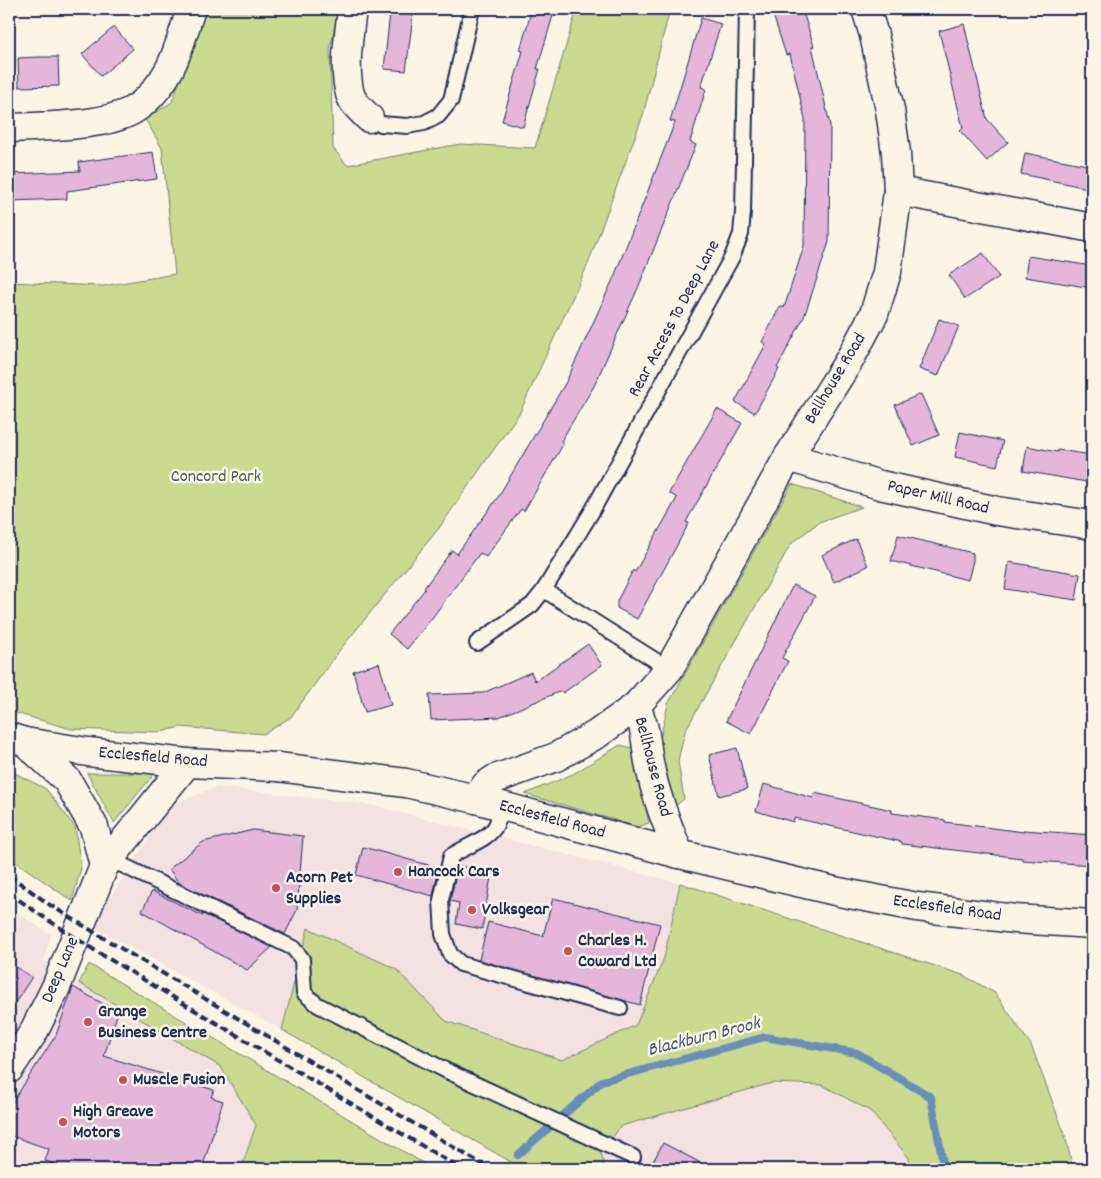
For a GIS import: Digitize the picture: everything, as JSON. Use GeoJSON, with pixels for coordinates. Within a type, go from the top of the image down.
{"type":"FeatureCollection","features":[{"type":"Feature","properties":{"kind":"main road"},"geometry":{"type":"LineString","coordinates":[[9,128],[93,122],[116,117],[133,110],[144,102],[169,71],[191,9]]}},
{"type":"Feature","properties":{"kind":"main road"},"geometry":{"type":"LineString","coordinates":[[352,9],[347,71],[350,95],[357,108],[369,118]]}},
{"type":"Feature","properties":{"kind":"main road","name":"Bellhouse Road"},"geometry":{"type":"LineString","coordinates":[[488,803],[486,785],[495,779],[556,757],[597,734],[635,707],[669,669],[788,457],[850,359],[874,314],[887,272],[898,191],[896,154],[890,110],[874,35],[866,9]]}},
{"type":"Feature","properties":{"kind":"main road"},"geometry":{"type":"LineString","coordinates":[[898,191],[1092,228]]}},
{"type":"Feature","properties":{"kind":"main road","name":"Paper Mill Road"},"geometry":{"type":"LineString","coordinates":[[788,457],[880,485],[987,509],[1092,525]]}},
{"type":"Feature","properties":{"kind":"main road","name":"Bellhouse Road"},"geometry":{"type":"LineString","coordinates":[[635,707],[646,731],[648,761],[659,805],[680,854]]}},
{"type":"Feature","properties":{"kind":"main road"},"geometry":{"type":"LineString","coordinates":[[17,740],[67,780],[94,827],[108,862]]}},
{"type":"Feature","properties":{"kind":"main road","name":"Ecclesfield Road"},"geometry":{"type":"LineString","coordinates":[[17,740],[88,752],[187,763],[278,767],[406,783],[680,854],[840,892],[917,907],[1014,919],[1092,924]]}},
{"type":"Feature","properties":{"kind":"main road","name":"Deep Lane"},"geometry":{"type":"LineString","coordinates":[[9,1069],[33,1033],[56,987],[108,862],[187,763]]}},
{"type":"Feature","properties":{"kind":"lane"},"geometry":{"type":"LineString","coordinates":[[369,118],[380,124],[407,126],[424,123],[438,116],[451,100],[472,9]]}},
{"type":"Feature","properties":{"kind":"lane","name":"Rear Access To Deep Lane"},"geometry":{"type":"LineString","coordinates":[[477,643],[532,605],[544,590],[591,513],[732,257],[740,234],[745,184],[747,9]]}},
{"type":"Feature","properties":{"kind":"lane"},"geometry":{"type":"LineString","coordinates":[[544,590],[669,669]]}},
{"type":"Feature","properties":{"kind":"lane"},"geometry":{"type":"LineString","coordinates":[[488,803],[496,827],[482,840],[463,848],[451,856],[441,900],[443,934],[450,954],[461,964],[620,1008]]}},
{"type":"Feature","properties":{"kind":"lane"},"geometry":{"type":"LineString","coordinates":[[108,862],[120,864],[293,948],[302,958],[304,993],[318,1005],[449,1072],[633,1157]]}},
{"type":"Feature","properties":{"kind":"shaded area"},"geometry":{"type":"Polygon","coordinates":[[[217,787],[371,805],[680,883],[664,958],[636,1025],[562,1060],[446,1021],[396,969],[308,928],[282,1030],[95,928],[107,902],[170,805],[217,787]]]}},
{"type":"Feature","properties":{"kind":"shaded area"},"geometry":{"type":"Polygon","coordinates":[[[9,907],[51,935],[44,961],[221,1067],[257,1125],[241,1169],[17,1169],[9,1167],[9,907]]]}},
{"type":"Feature","properties":{"kind":"shaded area"},"geometry":{"type":"Polygon","coordinates":[[[772,1083],[822,1085],[870,1111],[910,1159],[911,1169],[605,1169],[601,1153],[620,1126],[772,1083]]]}},
{"type":"Feature","properties":{"kind":"green space","name":"Concord Park"},"geometry":{"type":"Polygon","coordinates":[[[204,9],[338,9],[330,50],[333,148],[347,165],[460,144],[535,148],[577,9],[670,9],[643,115],[588,264],[520,412],[439,528],[339,651],[291,717],[264,734],[181,727],[161,732],[71,729],[9,711],[9,282],[103,286],[175,274],[162,148],[145,119],[172,102],[204,9]]]}},
{"type":"Feature","properties":{"kind":"green space"},"geometry":{"type":"Polygon","coordinates":[[[792,484],[862,507],[819,522],[791,544],[685,731],[678,761],[684,799],[674,807],[657,752],[668,704],[792,484]]]}},
{"type":"Feature","properties":{"kind":"green space"},"geometry":{"type":"Polygon","coordinates":[[[620,745],[633,748],[649,823],[638,827],[525,794],[573,774],[620,745]]]}},
{"type":"Feature","properties":{"kind":"green space"},"geometry":{"type":"Polygon","coordinates":[[[9,770],[46,789],[75,827],[81,868],[72,901],[9,857],[9,770]]]}},
{"type":"Feature","properties":{"kind":"green space"},"geometry":{"type":"Polygon","coordinates":[[[87,773],[155,773],[114,823],[87,773]]]}},
{"type":"Feature","properties":{"kind":"green space"},"geometry":{"type":"Polygon","coordinates":[[[680,883],[963,975],[995,993],[1031,1045],[1065,1135],[1073,1169],[911,1169],[909,1158],[870,1111],[822,1085],[772,1083],[621,1126],[601,1153],[605,1169],[523,1169],[282,1030],[308,928],[396,969],[446,1021],[562,1060],[636,1025],[664,958],[680,883]]]}},
{"type":"Feature","properties":{"kind":"green space"},"geometry":{"type":"Polygon","coordinates":[[[89,964],[433,1169],[241,1169],[256,1125],[221,1067],[79,983],[89,964]]]}},
{"type":"Feature","properties":{"kind":"building"},"geometry":{"type":"Polygon","coordinates":[[[532,9],[555,9],[537,69],[540,69],[523,127],[502,121],[523,51],[520,50],[532,9]]]}},
{"type":"Feature","properties":{"kind":"building"},"geometry":{"type":"Polygon","coordinates":[[[792,9],[802,9],[814,46],[812,46],[830,125],[829,242],[804,317],[755,413],[735,402],[766,344],[762,342],[780,306],[784,308],[804,246],[805,119],[790,54],[786,55],[773,15],[792,9]]]}},
{"type":"Feature","properties":{"kind":"building"},"geometry":{"type":"Polygon","coordinates":[[[390,12],[413,15],[406,71],[384,69],[390,12]]]}},
{"type":"Feature","properties":{"kind":"building"},"geometry":{"type":"Polygon","coordinates":[[[701,18],[721,24],[701,87],[706,89],[690,142],[696,145],[638,288],[594,386],[561,441],[564,443],[524,511],[521,509],[486,557],[480,553],[407,649],[389,634],[425,589],[452,550],[457,554],[498,497],[566,382],[614,277],[675,122],[670,121],[701,18]]]}},
{"type":"Feature","properties":{"kind":"building"},"geometry":{"type":"Polygon","coordinates":[[[964,24],[987,119],[1008,142],[987,161],[960,131],[963,128],[939,31],[964,24]]]}},
{"type":"Feature","properties":{"kind":"building"},"geometry":{"type":"Polygon","coordinates":[[[114,27],[133,49],[101,76],[82,54],[114,27]]]}},
{"type":"Feature","properties":{"kind":"building"},"geometry":{"type":"Polygon","coordinates":[[[58,57],[59,86],[19,87],[18,58],[58,57]]]}},
{"type":"Feature","properties":{"kind":"building"},"geometry":{"type":"Polygon","coordinates":[[[153,152],[157,179],[67,191],[67,199],[9,201],[9,174],[80,171],[79,162],[153,152]]]}},
{"type":"Feature","properties":{"kind":"building"},"geometry":{"type":"Polygon","coordinates":[[[1025,153],[1092,166],[1092,189],[1021,174],[1025,153]]]}},
{"type":"Feature","properties":{"kind":"building"},"geometry":{"type":"Polygon","coordinates":[[[983,253],[999,277],[965,299],[949,275],[983,253]]]}},
{"type":"Feature","properties":{"kind":"building"},"geometry":{"type":"Polygon","coordinates":[[[1028,256],[1092,266],[1092,288],[1025,277],[1028,256]]]}},
{"type":"Feature","properties":{"kind":"building"},"geometry":{"type":"Polygon","coordinates":[[[939,319],[959,326],[938,376],[919,369],[939,319]]]}},
{"type":"Feature","properties":{"kind":"building"},"geometry":{"type":"Polygon","coordinates":[[[921,394],[939,435],[913,446],[895,405],[921,394]]]}},
{"type":"Feature","properties":{"kind":"building"},"geometry":{"type":"Polygon","coordinates":[[[717,409],[742,423],[686,522],[689,523],[637,619],[617,608],[617,601],[633,570],[635,572],[677,498],[669,493],[717,409]]]}},
{"type":"Feature","properties":{"kind":"building"},"geometry":{"type":"Polygon","coordinates":[[[960,432],[1003,441],[997,466],[955,457],[960,432]]]}},
{"type":"Feature","properties":{"kind":"building"},"geometry":{"type":"Polygon","coordinates":[[[1027,446],[1057,452],[1058,450],[1092,455],[1092,483],[1023,471],[1027,446]]]}},
{"type":"Feature","properties":{"kind":"building"},"geometry":{"type":"Polygon","coordinates":[[[898,535],[973,553],[968,580],[891,561],[898,535]]]}},
{"type":"Feature","properties":{"kind":"building"},"geometry":{"type":"Polygon","coordinates":[[[856,539],[868,566],[834,582],[822,555],[856,539]]]}},
{"type":"Feature","properties":{"kind":"building"},"geometry":{"type":"Polygon","coordinates":[[[1009,562],[1080,574],[1076,600],[1005,589],[1009,562]]]}},
{"type":"Feature","properties":{"kind":"building"},"geometry":{"type":"Polygon","coordinates":[[[793,585],[815,596],[782,658],[788,661],[751,734],[726,721],[793,585]]]}},
{"type":"Feature","properties":{"kind":"building"},"geometry":{"type":"Polygon","coordinates":[[[588,644],[602,665],[563,693],[561,691],[499,717],[431,720],[429,695],[483,693],[531,672],[535,681],[588,644]]]}},
{"type":"Feature","properties":{"kind":"building"},"geometry":{"type":"Polygon","coordinates":[[[379,663],[391,705],[365,712],[353,671],[379,663]]]}},
{"type":"Feature","properties":{"kind":"building"},"geometry":{"type":"Polygon","coordinates":[[[737,748],[747,789],[719,796],[709,755],[737,748]]]}},
{"type":"Feature","properties":{"kind":"building"},"geometry":{"type":"Polygon","coordinates":[[[764,784],[813,798],[814,793],[892,810],[892,813],[945,820],[945,822],[1024,832],[1024,830],[1092,835],[1092,865],[1022,860],[1022,858],[902,844],[902,842],[794,818],[793,822],[756,811],[764,784]]]}},
{"type":"Feature","properties":{"kind":"building"},"geometry":{"type":"Polygon","coordinates":[[[253,830],[303,836],[297,910],[285,934],[179,883],[169,869],[203,842],[253,830]]]}},
{"type":"Feature","properties":{"kind":"building","name":"Hancock Cars"},"geometry":{"type":"Polygon","coordinates":[[[363,847],[439,868],[433,896],[356,875],[363,847]]]}},
{"type":"Feature","properties":{"kind":"building","name":"Volksgear"},"geometry":{"type":"Polygon","coordinates":[[[458,866],[492,871],[482,929],[456,924],[459,903],[450,901],[458,866]]]}},
{"type":"Feature","properties":{"kind":"building"},"geometry":{"type":"Polygon","coordinates":[[[152,891],[272,947],[247,970],[142,911],[152,891]]]}},
{"type":"Feature","properties":{"kind":"building","name":"Charles H. Coward Ltd"},"geometry":{"type":"Polygon","coordinates":[[[553,898],[660,924],[640,1005],[479,960],[488,922],[543,936],[553,898]]]}},
{"type":"Feature","properties":{"kind":"building"},"geometry":{"type":"Polygon","coordinates":[[[9,963],[32,977],[9,1012],[9,963]]]}},
{"type":"Feature","properties":{"kind":"building"},"geometry":{"type":"Polygon","coordinates":[[[73,987],[118,1012],[104,1056],[214,1090],[211,1097],[223,1101],[202,1169],[70,1169],[45,1161],[49,1149],[9,1135],[10,1106],[56,1035],[73,987]]]}},
{"type":"Feature","properties":{"kind":"building"},"geometry":{"type":"Polygon","coordinates":[[[663,1143],[712,1169],[649,1169],[663,1143]]]}},
{"type":"Feature","properties":{"kind":"waterway","name":"Blackburn Brook"},"geometry":{"type":"LineString","coordinates":[[518,1155],[602,1081],[765,1037],[857,1053],[931,1097],[944,1169]]}},
{"type":"Feature","properties":{"kind":"railway"},"geometry":{"type":"LineString","coordinates":[[9,875],[50,905],[107,940],[490,1169]]}},
{"type":"Feature","properties":{"kind":"railway"},"geometry":{"type":"LineString","coordinates":[[9,893],[99,953],[461,1169]]}},
{"type":"Feature","properties":{"kind":"place","name":"Hancock Cars"},"geometry":{"type":"Point","coordinates":[398,872]}},
{"type":"Feature","properties":{"kind":"place","name":"Acorn Pet Supplies"},"geometry":{"type":"Point","coordinates":[276,888]}},
{"type":"Feature","properties":{"kind":"place","name":"Volksgear"},"geometry":{"type":"Point","coordinates":[472,910]}},
{"type":"Feature","properties":{"kind":"place","name":"Charles H. Coward Ltd"},"geometry":{"type":"Point","coordinates":[568,951]}},
{"type":"Feature","properties":{"kind":"place","name":"Grange Business Centre"},"geometry":{"type":"Point","coordinates":[88,1022]}},
{"type":"Feature","properties":{"kind":"place","name":"Muscle Fusion"},"geometry":{"type":"Point","coordinates":[123,1080]}},
{"type":"Feature","properties":{"kind":"place","name":"High Greave Motors"},"geometry":{"type":"Point","coordinates":[63,1122]}}]}
